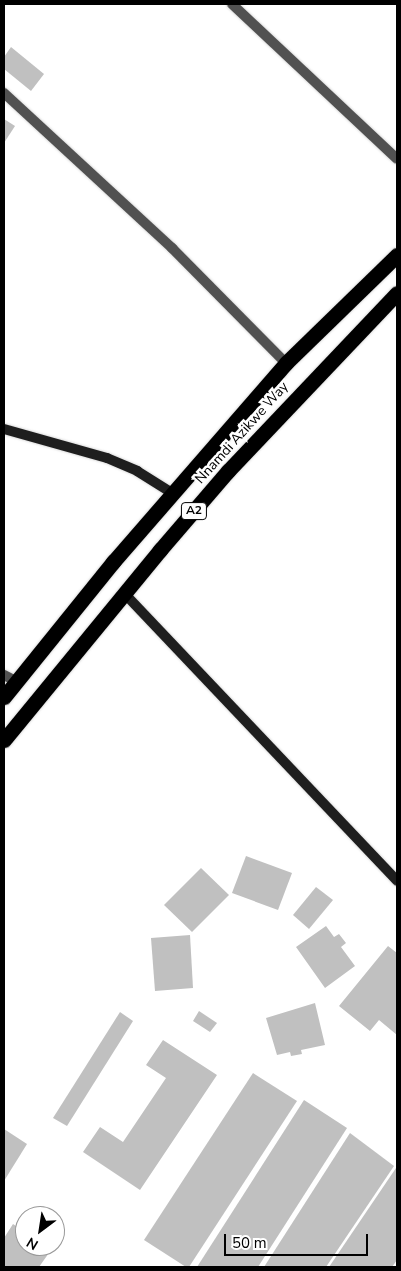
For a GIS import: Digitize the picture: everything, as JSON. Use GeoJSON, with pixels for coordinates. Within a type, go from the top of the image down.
{"type":"FeatureCollection","features":[{"type":"Feature","properties":{"kind":"highway","name":"Nnamdi Azikwe Way"},"geometry":{"type":"LineString","coordinates":[[4,698],[10,678],[286,363],[397,255]]}},
{"type":"Feature","properties":{"kind":"highway","name":"Nnamdi Azikwe Way"},"geometry":{"type":"LineString","coordinates":[[4,740],[228,471],[397,293]]}},
{"type":"Feature","properties":{"kind":"street"},"geometry":{"type":"LineString","coordinates":[[232,4],[397,159]]}},
{"type":"Feature","properties":{"kind":"street"},"geometry":{"type":"LineString","coordinates":[[4,92],[172,248],[286,363]]}},
{"type":"Feature","properties":{"kind":"street"},"geometry":{"type":"LineString","coordinates":[[4,429],[107,458],[137,471],[172,493]]}},
{"type":"Feature","properties":{"kind":"street"},"geometry":{"type":"LineString","coordinates":[[124,594],[397,881]]}},
{"type":"Feature","properties":{"kind":"building"},"geometry":{"type":"Polygon","coordinates":[[[11,47],[44,74],[31,91],[4,69],[4,57],[11,47]]]}},
{"type":"Feature","properties":{"kind":"building"},"geometry":{"type":"Polygon","coordinates":[[[4,119],[15,126],[4,143],[4,119]]]}},
{"type":"Feature","properties":{"kind":"building"},"geometry":{"type":"Polygon","coordinates":[[[246,856],[292,873],[278,910],[232,893],[246,856]]]}},
{"type":"Feature","properties":{"kind":"building"},"geometry":{"type":"Polygon","coordinates":[[[201,868],[229,895],[192,932],[164,905],[201,868]]]}},
{"type":"Feature","properties":{"kind":"building"},"geometry":{"type":"Polygon","coordinates":[[[316,887],[333,900],[309,929],[293,915],[316,887]]]}},
{"type":"Feature","properties":{"kind":"building"},"geometry":{"type":"Polygon","coordinates":[[[326,926],[334,937],[339,934],[346,943],[341,947],[355,966],[325,988],[296,947],[326,926]]]}},
{"type":"Feature","properties":{"kind":"building"},"geometry":{"type":"Polygon","coordinates":[[[190,935],[193,988],[155,991],[151,938],[190,935]]]}},
{"type":"Feature","properties":{"kind":"building"},"geometry":{"type":"Polygon","coordinates":[[[388,946],[397,953],[397,1035],[379,1020],[370,1031],[339,1006],[388,946]]]}},
{"type":"Feature","properties":{"kind":"building"},"geometry":{"type":"Polygon","coordinates":[[[315,1003],[325,1045],[301,1050],[302,1054],[291,1056],[290,1052],[277,1055],[266,1018],[315,1003]]]}},
{"type":"Feature","properties":{"kind":"building"},"geometry":{"type":"Polygon","coordinates":[[[199,1011],[217,1023],[210,1032],[193,1021],[199,1011]]]}},
{"type":"Feature","properties":{"kind":"building"},"geometry":{"type":"Polygon","coordinates":[[[120,1012],[133,1021],[67,1126],[53,1118],[120,1012]]]}},
{"type":"Feature","properties":{"kind":"building"},"geometry":{"type":"Polygon","coordinates":[[[163,1040],[217,1075],[140,1190],[83,1152],[100,1127],[123,1142],[166,1078],[146,1065],[163,1040]]]}},
{"type":"Feature","properties":{"kind":"building"},"geometry":{"type":"Polygon","coordinates":[[[253,1073],[297,1101],[189,1267],[186,1267],[144,1240],[253,1073]]]}},
{"type":"Feature","properties":{"kind":"building"},"geometry":{"type":"Polygon","coordinates":[[[304,1100],[347,1128],[258,1267],[197,1267],[304,1100]]]}},
{"type":"Feature","properties":{"kind":"building"},"geometry":{"type":"Polygon","coordinates":[[[4,1129],[27,1144],[4,1181],[4,1129]]]}},
{"type":"Feature","properties":{"kind":"building"},"geometry":{"type":"Polygon","coordinates":[[[350,1133],[394,1166],[326,1267],[264,1267],[350,1133]]]}},
{"type":"Feature","properties":{"kind":"building"},"geometry":{"type":"Polygon","coordinates":[[[396,1168],[397,1260],[392,1267],[329,1267],[396,1168]]]}},
{"type":"Feature","properties":{"kind":"building"},"geometry":{"type":"Polygon","coordinates":[[[13,1224],[15,1225],[15,1256],[47,1256],[39,1267],[4,1267],[4,1238],[13,1224]]]}}]}
